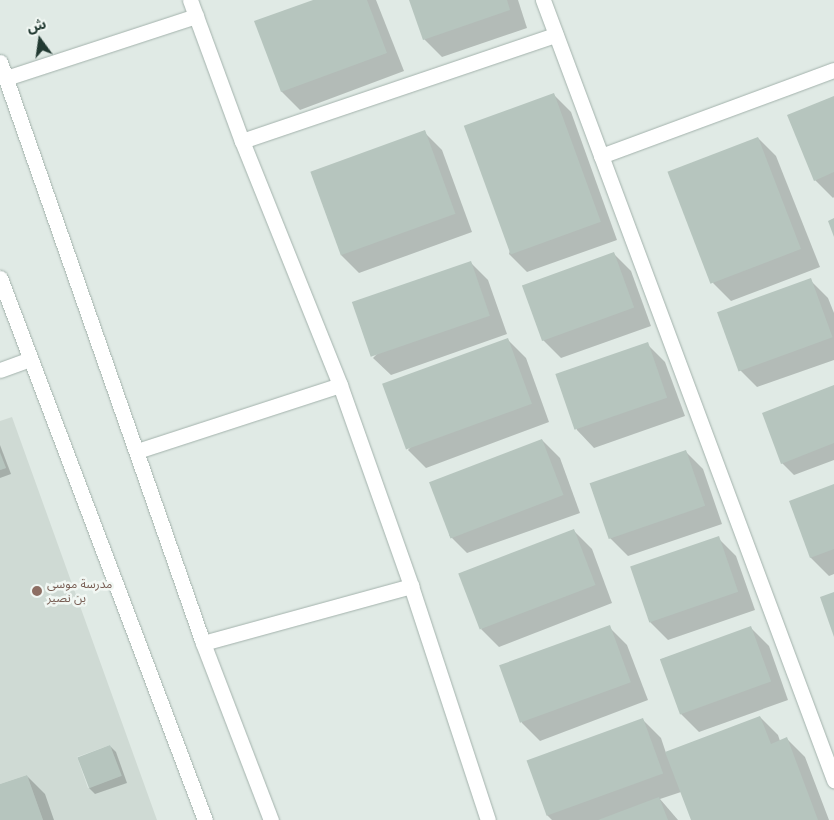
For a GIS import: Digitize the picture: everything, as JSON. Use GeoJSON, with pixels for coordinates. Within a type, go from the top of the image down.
{"type":"FeatureCollection","features":[{"type":"Feature","properties":{"kind":"street"},"geometry":{"type":"LineString","coordinates":[[190,0],[242,141],[340,385],[411,586],[488,820]]}},
{"type":"Feature","properties":{"kind":"street"},"geometry":{"type":"LineString","coordinates":[[543,0],[834,780]]}},
{"type":"Feature","properties":{"kind":"street"},"geometry":{"type":"LineString","coordinates":[[6,78],[196,16]]}},
{"type":"Feature","properties":{"kind":"street"},"geometry":{"type":"LineString","coordinates":[[242,141],[556,35]]}},
{"type":"Feature","properties":{"kind":"street"},"geometry":{"type":"LineString","coordinates":[[0,62],[138,451],[203,643],[271,820]]}},
{"type":"Feature","properties":{"kind":"street"},"geometry":{"type":"LineString","coordinates":[[601,156],[834,70]]}},
{"type":"Feature","properties":{"kind":"street"},"geometry":{"type":"LineString","coordinates":[[0,278],[204,820]]}},
{"type":"Feature","properties":{"kind":"street"},"geometry":{"type":"LineString","coordinates":[[0,370],[30,358]]}},
{"type":"Feature","properties":{"kind":"street"},"geometry":{"type":"LineString","coordinates":[[138,451],[340,385]]}},
{"type":"Feature","properties":{"kind":"street"},"geometry":{"type":"LineString","coordinates":[[203,643],[411,586]]}},
{"type":"Feature","properties":{"kind":"shaded area","name":"مدرسة موسى بن نصير"},"geometry":{"type":"Polygon","coordinates":[[[12,417],[157,820],[43,820],[27,775],[0,784],[0,470],[6,468],[0,452],[0,421],[12,417]],[[110,745],[77,757],[88,788],[121,776],[110,745]]]}},
{"type":"Feature","properties":{"kind":"building"},"geometry":{"type":"Polygon","coordinates":[[[313,0],[367,0],[387,53],[281,92],[254,21],[313,0]]]}},
{"type":"Feature","properties":{"kind":"building"},"geometry":{"type":"Polygon","coordinates":[[[409,0],[507,0],[510,10],[423,40],[409,0]]]}},
{"type":"Feature","properties":{"kind":"building"},"geometry":{"type":"Polygon","coordinates":[[[554,93],[601,222],[511,255],[464,126],[554,93]]]}},
{"type":"Feature","properties":{"kind":"building"},"geometry":{"type":"Polygon","coordinates":[[[834,96],[834,172],[814,181],[787,115],[834,96]]]}},
{"type":"Feature","properties":{"kind":"building"},"geometry":{"type":"Polygon","coordinates":[[[425,130],[455,214],[341,255],[310,172],[425,130]]]}},
{"type":"Feature","properties":{"kind":"building"},"geometry":{"type":"Polygon","coordinates":[[[758,137],[801,249],[710,284],[667,172],[758,137]]]}},
{"type":"Feature","properties":{"kind":"building"},"geometry":{"type":"Polygon","coordinates":[[[834,218],[834,237],[828,221],[834,218]]]}},
{"type":"Feature","properties":{"kind":"building"},"geometry":{"type":"Polygon","coordinates":[[[614,252],[634,307],[542,341],[522,286],[614,252]]]}},
{"type":"Feature","properties":{"kind":"building"},"geometry":{"type":"Polygon","coordinates":[[[471,261],[490,316],[371,357],[352,302],[471,261]]]}},
{"type":"Feature","properties":{"kind":"building"},"geometry":{"type":"Polygon","coordinates":[[[811,278],[833,337],[739,371],[717,312],[811,278]]]}},
{"type":"Feature","properties":{"kind":"building"},"geometry":{"type":"Polygon","coordinates":[[[508,338],[532,404],[406,450],[382,384],[508,338]]]}},
{"type":"Feature","properties":{"kind":"building"},"geometry":{"type":"Polygon","coordinates":[[[648,342],[667,398],[575,430],[555,374],[648,342]]]}},
{"type":"Feature","properties":{"kind":"building"},"geometry":{"type":"Polygon","coordinates":[[[834,385],[834,443],[781,464],[762,413],[834,385]]]}},
{"type":"Feature","properties":{"kind":"building"},"geometry":{"type":"Polygon","coordinates":[[[542,439],[564,495],[451,538],[429,482],[542,439]]]}},
{"type":"Feature","properties":{"kind":"building"},"geometry":{"type":"Polygon","coordinates":[[[686,450],[705,506],[609,539],[590,483],[686,450]]]}},
{"type":"Feature","properties":{"kind":"building"},"geometry":{"type":"Polygon","coordinates":[[[0,453],[6,468],[0,470],[0,453]]]}},
{"type":"Feature","properties":{"kind":"building"},"geometry":{"type":"Polygon","coordinates":[[[834,484],[834,549],[810,558],[789,501],[834,484]]]}},
{"type":"Feature","properties":{"kind":"building"},"geometry":{"type":"Polygon","coordinates":[[[574,529],[596,585],[480,629],[458,573],[574,529]]]}},
{"type":"Feature","properties":{"kind":"building"},"geometry":{"type":"Polygon","coordinates":[[[719,536],[738,592],[649,622],[630,567],[719,536]]]}},
{"type":"Feature","properties":{"kind":"building"},"geometry":{"type":"Polygon","coordinates":[[[834,592],[834,637],[820,597],[834,592]]]}},
{"type":"Feature","properties":{"kind":"building"},"geometry":{"type":"Polygon","coordinates":[[[610,625],[631,682],[520,723],[499,665],[610,625]]]}},
{"type":"Feature","properties":{"kind":"building"},"geometry":{"type":"Polygon","coordinates":[[[751,626],[771,681],[680,715],[660,659],[751,626]]]}},
{"type":"Feature","properties":{"kind":"building"},"geometry":{"type":"Polygon","coordinates":[[[760,716],[771,744],[787,737],[818,820],[691,820],[665,752],[760,716]]]}},
{"type":"Feature","properties":{"kind":"building"},"geometry":{"type":"Polygon","coordinates":[[[643,718],[663,773],[547,816],[526,760],[643,718]]]}},
{"type":"Feature","properties":{"kind":"building"},"geometry":{"type":"Polygon","coordinates":[[[110,745],[122,776],[89,788],[77,758],[110,745]]]}},
{"type":"Feature","properties":{"kind":"building"},"geometry":{"type":"Polygon","coordinates":[[[27,775],[43,820],[0,820],[0,784],[27,775]]]}},
{"type":"Feature","properties":{"kind":"building"},"geometry":{"type":"Polygon","coordinates":[[[659,797],[668,820],[598,820],[659,797]]]}},
{"type":"Feature","properties":{"kind":"place","name":"مدرسة موسى بن نصير"},"geometry":{"type":"Point","coordinates":[37,591]}}]}
